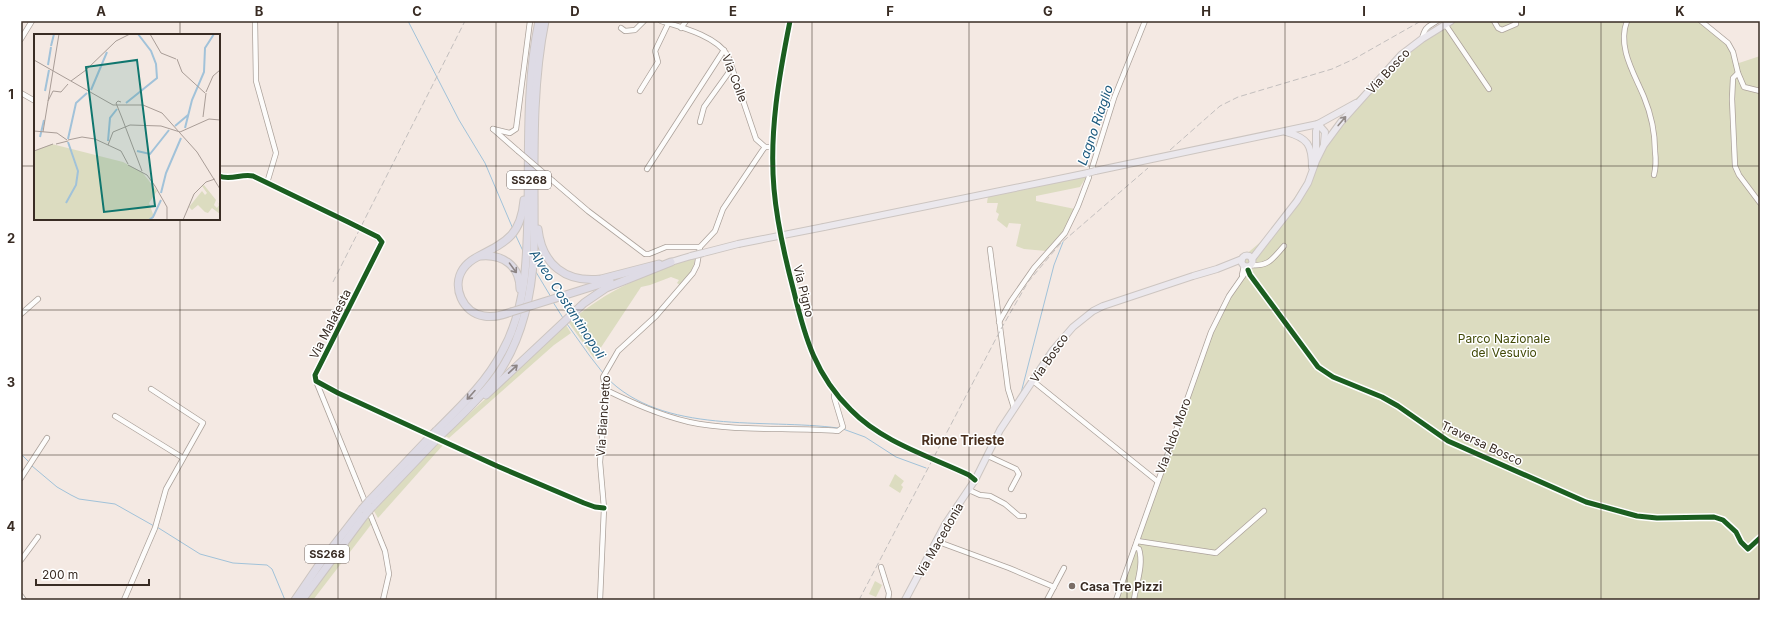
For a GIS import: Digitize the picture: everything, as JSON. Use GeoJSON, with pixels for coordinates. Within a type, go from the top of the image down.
{"type":"FeatureCollection","features":[{"type":"Feature","properties":{"kind":"highway","name":"SS268"},"geometry":{"type":"LineString","coordinates":[[439,432],[463,414],[493,380],[509,355],[524,319],[532,276],[527,248],[529,154],[531,82],[539,21]]}},
{"type":"Feature","properties":{"kind":"highway","name":"SS268"},"geometry":{"type":"LineString","coordinates":[[295,600],[321,562],[370,504],[393,484],[479,386],[502,352],[517,317],[530,264],[538,66],[546,21]]}},
{"type":"Feature","properties":{"kind":"highway"},"geometry":{"type":"LineString","coordinates":[[535,144],[538,182],[539,234],[544,253],[553,265],[575,278],[592,280],[607,278],[671,262]]}},
{"type":"Feature","properties":{"kind":"highway"},"geometry":{"type":"LineString","coordinates":[[529,154],[523,211],[517,229],[512,236],[501,245],[468,263],[460,276],[458,283],[461,298],[469,310],[482,316],[496,316],[671,262]]}},
{"type":"Feature","properties":{"kind":"highway"},"geometry":{"type":"LineString","coordinates":[[479,256],[491,255],[505,259],[515,269],[519,282],[517,304],[502,352]]}},
{"type":"Feature","properties":{"kind":"highway"},"geometry":{"type":"LineString","coordinates":[[463,414],[483,398],[584,303],[606,288],[671,262]]}},
{"type":"Feature","properties":{"kind":"highway","name":"SS268"},"geometry":{"type":"LineString","coordinates":[[302,600],[363,512]]}},
{"type":"Feature","properties":{"kind":"main road","name":"Via Bosco"},"geometry":{"type":"LineString","coordinates":[[975,480],[1000,430],[1058,342],[1072,327],[1093,310],[1103,306],[1246,266],[1297,201],[1312,173],[1324,145],[1341,122],[1401,55],[1422,39],[1451,21]]}},
{"type":"Feature","properties":{"kind":"main road","name":"Via Bosco"},"geometry":{"type":"LineString","coordinates":[[1316,161],[1316,131],[1318,124],[1362,99]]}},
{"type":"Feature","properties":{"kind":"main road"},"geometry":{"type":"LineString","coordinates":[[671,262],[691,256],[702,250],[824,227],[987,193],[1088,175],[1094,169],[1285,132],[1318,124],[1325,132],[1326,138],[1324,145]]}},
{"type":"Feature","properties":{"kind":"main road"},"geometry":{"type":"LineString","coordinates":[[1285,132],[1301,137],[1306,141],[1310,148],[1312,173]]}},
{"type":"Feature","properties":{"kind":"main road","name":"Via Macedonia"},"geometry":{"type":"LineString","coordinates":[[905,600],[936,541],[975,480]]}},
{"type":"Feature","properties":{"kind":"street"},"geometry":{"type":"LineString","coordinates":[[21,39],[32,21]]}},
{"type":"Feature","properties":{"kind":"street"},"geometry":{"type":"LineString","coordinates":[[255,21],[254,60],[256,81],[276,153],[267,183]]}},
{"type":"Feature","properties":{"kind":"street"},"geometry":{"type":"LineString","coordinates":[[530,21],[516,129],[510,133],[493,129],[588,211],[644,254],[649,254],[666,247],[702,250],[715,231],[723,209],[765,147],[773,147]]}},
{"type":"Feature","properties":{"kind":"street"},"geometry":{"type":"LineString","coordinates":[[620,28],[625,31],[635,30],[644,21]]}},
{"type":"Feature","properties":{"kind":"street","name":"Via Colle"},"geometry":{"type":"LineString","coordinates":[[660,21],[667,22],[706,37],[724,50],[732,68],[756,139],[765,147]]}},
{"type":"Feature","properties":{"kind":"street"},"geometry":{"type":"LineString","coordinates":[[681,28],[686,21]]}},
{"type":"Feature","properties":{"kind":"street","name":"Via Pigno"},"geometry":{"type":"LineString","coordinates":[[790,21],[775,103],[773,147],[774,187],[776,212],[784,255],[799,314],[812,354],[834,392],[870,427],[890,439],[969,475],[975,480]]}},
{"type":"Feature","properties":{"kind":"street"},"geometry":{"type":"LineString","coordinates":[[1094,169],[1114,98],[1145,21]]}},
{"type":"Feature","properties":{"kind":"street"},"geometry":{"type":"LineString","coordinates":[[1494,21],[1498,28],[1502,30],[1516,24],[1515,21]]}},
{"type":"Feature","properties":{"kind":"street"},"geometry":{"type":"LineString","coordinates":[[1627,21],[1624,28],[1626,54],[1644,97],[1655,136],[1656,168],[1654,175]]}},
{"type":"Feature","properties":{"kind":"street"},"geometry":{"type":"LineString","coordinates":[[1701,21],[1728,43],[1733,52],[1738,73],[1744,87],[1760,91]]}},
{"type":"Feature","properties":{"kind":"street"},"geometry":{"type":"LineString","coordinates":[[640,91],[658,62],[655,51],[667,22]]}},
{"type":"Feature","properties":{"kind":"street"},"geometry":{"type":"LineString","coordinates":[[1434,31],[1436,22]]}},
{"type":"Feature","properties":{"kind":"street"},"geometry":{"type":"LineString","coordinates":[[1422,39],[1425,30],[1429,25],[1436,22]]}},
{"type":"Feature","properties":{"kind":"street"},"geometry":{"type":"LineString","coordinates":[[1445,24],[1488,89]]}},
{"type":"Feature","properties":{"kind":"street"},"geometry":{"type":"LineString","coordinates":[[647,169],[724,50]]}},
{"type":"Feature","properties":{"kind":"street"},"geometry":{"type":"LineString","coordinates":[[700,122],[704,107],[732,68]]}},
{"type":"Feature","properties":{"kind":"street"},"geometry":{"type":"LineString","coordinates":[[1738,73],[1733,78],[1732,99],[1735,166],[1739,175],[1760,203]]}},
{"type":"Feature","properties":{"kind":"street"},"geometry":{"type":"LineString","coordinates":[[21,93],[34,100]]}},
{"type":"Feature","properties":{"kind":"street","name":"Via Malatesta"},"geometry":{"type":"LineString","coordinates":[[220,176],[228,178],[249,175],[373,234],[382,242],[315,375],[316,381]]}},
{"type":"Feature","properties":{"kind":"street"},"geometry":{"type":"LineString","coordinates":[[999,322],[1011,300],[1034,268],[1065,233],[1078,206],[1088,175]]}},
{"type":"Feature","properties":{"kind":"street"},"geometry":{"type":"LineString","coordinates":[[1246,266],[1263,266],[1269,262],[1284,246]]}},
{"type":"Feature","properties":{"kind":"street"},"geometry":{"type":"LineString","coordinates":[[990,249],[1008,389],[1014,408]]}},
{"type":"Feature","properties":{"kind":"street","name":"Via Bianchetto"},"geometry":{"type":"LineString","coordinates":[[600,600],[604,508],[600,462],[606,390],[603,377],[605,371],[618,351],[656,316],[693,273],[702,250]]}},
{"type":"Feature","properties":{"kind":"street","name":"Via Aldo Moro"},"geometry":{"type":"LineString","coordinates":[[1116,600],[1211,332],[1221,309],[1246,266]]}},
{"type":"Feature","properties":{"kind":"street","name":"Traversa Bosco"},"geometry":{"type":"LineString","coordinates":[[1246,266],[1318,367],[1332,377],[1382,397],[1398,406],[1448,441],[1596,506],[1637,516],[1657,518],[1714,517],[1723,520],[1736,532],[1741,542],[1748,549],[1760,538]]}},
{"type":"Feature","properties":{"kind":"street"},"geometry":{"type":"LineString","coordinates":[[21,314],[38,299]]}},
{"type":"Feature","properties":{"kind":"street"},"geometry":{"type":"LineString","coordinates":[[316,381],[338,393],[497,466],[584,504],[604,508]]}},
{"type":"Feature","properties":{"kind":"street"},"geometry":{"type":"LineString","coordinates":[[316,381],[385,551],[389,574],[383,600]]}},
{"type":"Feature","properties":{"kind":"street"},"geometry":{"type":"LineString","coordinates":[[1033,381],[1157,482]]}},
{"type":"Feature","properties":{"kind":"street"},"geometry":{"type":"LineString","coordinates":[[124,600],[156,528],[166,489],[182,458],[201,429],[203,421],[151,389]]}},
{"type":"Feature","properties":{"kind":"street","name":"Via Pigno"},"geometry":{"type":"LineString","coordinates":[[606,390],[653,411],[679,420],[705,424],[838,431],[844,429],[834,397],[834,392]]}},
{"type":"Feature","properties":{"kind":"street"},"geometry":{"type":"LineString","coordinates":[[115,416],[182,458]]}},
{"type":"Feature","properties":{"kind":"street"},"geometry":{"type":"LineString","coordinates":[[21,478],[47,438]]}},
{"type":"Feature","properties":{"kind":"street"},"geometry":{"type":"LineString","coordinates":[[988,456],[1016,469],[1019,474],[1011,489]]}},
{"type":"Feature","properties":{"kind":"street"},"geometry":{"type":"LineString","coordinates":[[969,490],[980,495],[990,496],[1004,504],[1019,516],[1024,516]]}},
{"type":"Feature","properties":{"kind":"street"},"geometry":{"type":"LineString","coordinates":[[1137,541],[1216,553],[1264,511]]}},
{"type":"Feature","properties":{"kind":"street"},"geometry":{"type":"LineString","coordinates":[[21,560],[38,537]]}},
{"type":"Feature","properties":{"kind":"street"},"geometry":{"type":"LineString","coordinates":[[936,541],[1009,568],[1054,587]]}},
{"type":"Feature","properties":{"kind":"street"},"geometry":{"type":"LineString","coordinates":[[1134,600],[1139,580],[1140,553],[1138,549],[1135,548]]}},
{"type":"Feature","properties":{"kind":"street"},"geometry":{"type":"LineString","coordinates":[[882,567],[889,593],[888,600]]}},
{"type":"Feature","properties":{"kind":"street"},"geometry":{"type":"LineString","coordinates":[[1047,600],[1064,568]]}},
{"type":"Feature","properties":{"kind":"street"},"geometry":{"type":"LineString","coordinates":[[21,596],[24,600]]}},
{"type":"Feature","properties":{"kind":"green space","name":"Parco Nazionale del Vesuvio"},"geometry":{"type":"Polygon","coordinates":[[[1446,21],[1701,21],[1726,42],[1736,64],[1760,56],[1760,600],[1115,600],[1211,327],[1242,271],[1244,256],[1270,234],[1281,219],[1353,101],[1365,91],[1402,51],[1446,21]]]}},
{"type":"Feature","properties":{"kind":"green space"},"geometry":{"type":"Polygon","coordinates":[[[1087,176],[1080,187],[1036,196],[1036,201],[1075,209],[1063,232],[1046,251],[1024,249],[1016,246],[1021,224],[1009,223],[1007,228],[997,220],[999,214],[996,212],[998,203],[987,203],[988,196],[1087,176]]]}},
{"type":"Feature","properties":{"kind":"green space"},"geometry":{"type":"Polygon","coordinates":[[[695,258],[692,269],[680,285],[677,283],[679,280],[671,277],[641,287],[594,358],[569,323],[597,301],[629,283],[662,269],[695,258]]]}},
{"type":"Feature","properties":{"kind":"green space"},"geometry":{"type":"Polygon","coordinates":[[[566,325],[571,333],[554,345],[449,438],[445,436],[566,325]]]}},
{"type":"Feature","properties":{"kind":"green space"},"geometry":{"type":"Polygon","coordinates":[[[438,443],[443,445],[378,518],[374,511],[438,443]]]}},
{"type":"Feature","properties":{"kind":"green space"},"geometry":{"type":"Polygon","coordinates":[[[895,474],[904,481],[901,485],[903,487],[900,493],[889,486],[895,474]]]}},
{"type":"Feature","properties":{"kind":"green space"},"geometry":{"type":"Polygon","coordinates":[[[370,515],[373,522],[313,600],[306,600],[370,515]]]}},
{"type":"Feature","properties":{"kind":"green space"},"geometry":{"type":"Polygon","coordinates":[[[875,581],[882,585],[876,597],[869,594],[875,581]]]}},
{"type":"Feature","properties":{"kind":"waterway","name":"Alveo Costantinopoli"},"geometry":{"type":"LineString","coordinates":[[408,21],[459,120],[485,163],[513,229]]}},
{"type":"Feature","properties":{"kind":"waterway","name":"Alveo Costantinopoli"},"geometry":{"type":"LineString","coordinates":[[516,236],[523,251]]}},
{"type":"Feature","properties":{"kind":"waterway","name":"Lagno Riaglio"},"geometry":{"type":"LineString","coordinates":[[1021,393],[1054,265],[1063,242]]}},
{"type":"Feature","properties":{"kind":"waterway","name":"Alveo Costantinopoli"},"geometry":{"type":"LineString","coordinates":[[536,272],[551,297]]}},
{"type":"Feature","properties":{"kind":"waterway","name":"Alveo Costantinopoli"},"geometry":{"type":"LineString","coordinates":[[553,302],[563,318]]}},
{"type":"Feature","properties":{"kind":"waterway","name":"Alveo Costantinopoli"},"geometry":{"type":"LineString","coordinates":[[567,324],[603,373]]}},
{"type":"Feature","properties":{"kind":"waterway","name":"Alveo Costantinopoli"},"geometry":{"type":"LineString","coordinates":[[606,377],[629,396],[656,408],[685,416],[716,421],[809,425],[838,428]]}},
{"type":"Feature","properties":{"kind":"waterway","name":"Alveo Costantinopoli"},"geometry":{"type":"LineString","coordinates":[[843,429],[865,437],[896,457],[926,468]]}},
{"type":"Feature","properties":{"kind":"waterway"},"geometry":{"type":"LineString","coordinates":[[21,454],[29,462]]}},
{"type":"Feature","properties":{"kind":"waterway"},"geometry":{"type":"LineString","coordinates":[[32,466],[57,487],[79,499],[115,504],[154,526]]}},
{"type":"Feature","properties":{"kind":"waterway"},"geometry":{"type":"LineString","coordinates":[[157,527],[200,554],[233,563],[267,565],[272,569],[285,600]]}},
{"type":"Feature","properties":{"kind":"railway"},"geometry":{"type":"LineString","coordinates":[[333,282],[465,21]]}},
{"type":"Feature","properties":{"kind":"railway"},"geometry":{"type":"LineString","coordinates":[[1170,150],[1220,106],[1238,97],[1332,69],[1354,59],[1421,21]]}},
{"type":"Feature","properties":{"kind":"railway"},"geometry":{"type":"LineString","coordinates":[[859,600],[1001,329],[1028,282],[1060,244],[1148,168]]}},
{"type":"Feature","properties":{"kind":"cycle path"},"geometry":{"type":"LineString","coordinates":[[790,21],[776,104],[773,146],[774,189],[779,228],[788,266],[803,325],[814,356],[820,370],[829,384],[839,397],[863,421],[891,440],[969,475],[975,480]]}},
{"type":"Feature","properties":{"kind":"cycle path"},"geometry":{"type":"LineString","coordinates":[[220,176],[228,178],[245,175],[253,176],[378,237],[382,242],[315,375],[316,381],[338,393],[497,466],[584,503],[595,507],[604,508]]}},
{"type":"Feature","properties":{"kind":"cycle path"},"geometry":{"type":"LineString","coordinates":[[1248,270],[1250,275],[1318,367],[1333,377],[1382,397],[1398,406],[1448,441],[1586,502],[1637,516],[1657,518],[1714,517],[1723,520],[1736,532],[1741,542],[1748,549],[1760,538]]}},
{"type":"Feature","properties":{"kind":"place","name":"Casa Tre Pizzi"},"geometry":{"type":"Point","coordinates":[1072,586]}},
{"type":"Feature","properties":{"kind":"district","name":"Rione Trieste"},"geometry":{"type":"Point","coordinates":[963,440]}}]}
